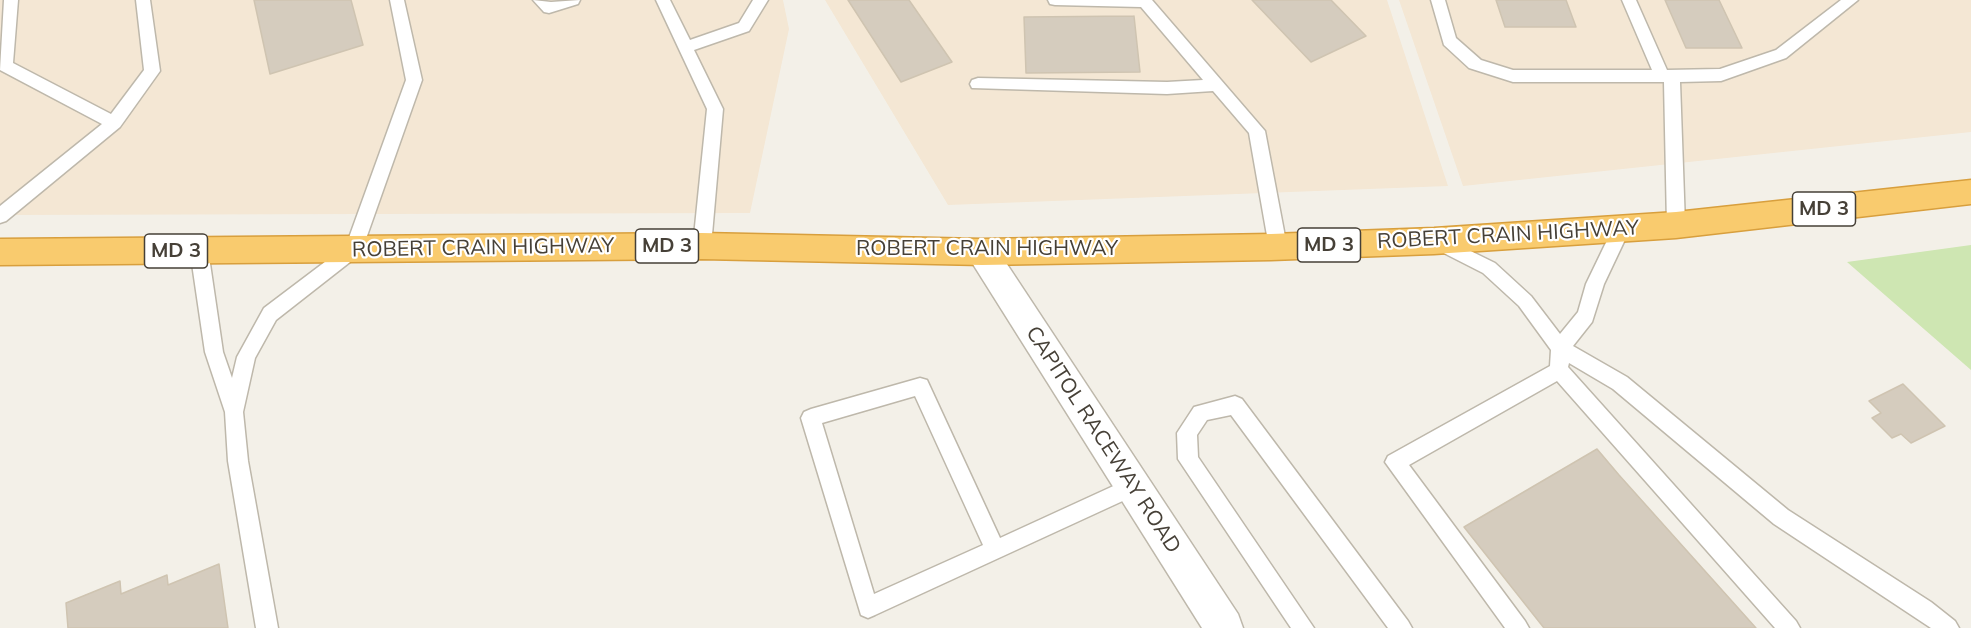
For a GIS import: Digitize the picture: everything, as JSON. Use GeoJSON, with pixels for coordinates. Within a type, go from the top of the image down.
{"type":"FeatureCollection","features":[{"type":"Feature","properties":{"kind":"highway","name":"ROBERT CRAIN HIGHWAY"},"geometry":{"type":"LineString","coordinates":[[0,252],[702,246],[982,252],[1278,247],[1676,225],[1971,192]]}},
{"type":"Feature","properties":{"kind":"street","name":"CAPITOL RACEWAY ROAD"},"geometry":{"type":"LineString","coordinates":[[982,252],[1224,628]]}},
{"type":"Feature","properties":{"kind":"lane"},"geometry":{"type":"LineString","coordinates":[[11,0],[4,43],[5,66],[114,123]]}},
{"type":"Feature","properties":{"kind":"lane"},"geometry":{"type":"LineString","coordinates":[[0,216],[114,123],[152,71],[142,0]]}},
{"type":"Feature","properties":{"kind":"lane"},"geometry":{"type":"LineString","coordinates":[[234,412],[246,357],[270,314],[353,250],[414,80],[397,0]]}},
{"type":"Feature","properties":{"kind":"lane"},"geometry":{"type":"LineString","coordinates":[[540,0],[549,8],[573,0]]}},
{"type":"Feature","properties":{"kind":"lane"},"geometry":{"type":"LineString","coordinates":[[663,0],[715,110],[702,246]]}},
{"type":"Feature","properties":{"kind":"lane"},"geometry":{"type":"LineString","coordinates":[[685,47],[744,27],[761,0]]}},
{"type":"Feature","properties":{"kind":"lane"},"geometry":{"type":"LineString","coordinates":[[1055,0],[1146,1],[1257,131],[1278,247]]}},
{"type":"Feature","properties":{"kind":"lane"},"geometry":{"type":"LineString","coordinates":[[1438,0],[1449,41],[1475,64],[1513,76],[1721,75],[1781,54],[1851,0]]}},
{"type":"Feature","properties":{"kind":"lane"},"geometry":{"type":"LineString","coordinates":[[1629,0],[1667,76],[1676,225]]}},
{"type":"Feature","properties":{"kind":"lane"},"geometry":{"type":"LineString","coordinates":[[978,84],[1167,88],[1217,85]]}},
{"type":"Feature","properties":{"kind":"lane"},"geometry":{"type":"LineString","coordinates":[[1621,229],[1595,284],[1586,316],[1560,348],[1559,370],[1789,628]]}},
{"type":"Feature","properties":{"kind":"lane"},"geometry":{"type":"LineString","coordinates":[[1434,240],[1489,268],[1525,301],[1560,348],[1620,383],[1781,517],[1924,609],[1948,628]]}},
{"type":"Feature","properties":{"kind":"lane"},"geometry":{"type":"LineString","coordinates":[[199,250],[214,352],[234,412],[238,461],[267,628]]}},
{"type":"Feature","properties":{"kind":"lane"},"geometry":{"type":"LineString","coordinates":[[1518,628],[1395,462],[1559,370]]}},
{"type":"Feature","properties":{"kind":"lane"},"geometry":{"type":"LineString","coordinates":[[995,550],[920,386],[811,418],[868,608],[995,550],[1133,486]]}},
{"type":"Feature","properties":{"kind":"lane"},"geometry":{"type":"LineString","coordinates":[[1303,628],[1188,459],[1187,433],[1201,412],[1235,405],[1401,628]]}},
{"type":"Feature","properties":{"kind":"shaded area"},"geometry":{"type":"Polygon","coordinates":[[[0,0],[783,0],[789,29],[750,213],[0,215],[0,0]]]}},
{"type":"Feature","properties":{"kind":"shaded area"},"geometry":{"type":"Polygon","coordinates":[[[825,0],[1387,0],[1448,186],[948,205],[825,0]]]}},
{"type":"Feature","properties":{"kind":"shaded area"},"geometry":{"type":"Polygon","coordinates":[[[1399,0],[1971,0],[1971,132],[1463,186],[1399,0]]]}},
{"type":"Feature","properties":{"kind":"green space"},"geometry":{"type":"Polygon","coordinates":[[[1971,245],[1971,370],[1847,262],[1971,245]]]}},
{"type":"Feature","properties":{"kind":"building"},"geometry":{"type":"Polygon","coordinates":[[[254,0],[351,0],[363,45],[270,74],[254,0]]]}},
{"type":"Feature","properties":{"kind":"building"},"geometry":{"type":"Polygon","coordinates":[[[848,0],[909,0],[952,62],[901,82],[848,0]]]}},
{"type":"Feature","properties":{"kind":"building"},"geometry":{"type":"Polygon","coordinates":[[[1252,0],[1331,0],[1366,36],[1311,62],[1252,0]]]}},
{"type":"Feature","properties":{"kind":"building"},"geometry":{"type":"Polygon","coordinates":[[[1496,0],[1566,0],[1576,27],[1505,27],[1496,0]]]}},
{"type":"Feature","properties":{"kind":"building"},"geometry":{"type":"Polygon","coordinates":[[[1665,0],[1719,0],[1742,48],[1686,48],[1665,0]]]}},
{"type":"Feature","properties":{"kind":"building"},"geometry":{"type":"Polygon","coordinates":[[[1134,16],[1140,72],[1026,73],[1024,17],[1134,16]]]}},
{"type":"Feature","properties":{"kind":"building"},"geometry":{"type":"Polygon","coordinates":[[[1903,384],[1945,426],[1911,443],[1901,434],[1892,438],[1872,418],[1881,413],[1869,401],[1903,384]]]}},
{"type":"Feature","properties":{"kind":"building"},"geometry":{"type":"Polygon","coordinates":[[[1597,449],[1756,628],[1544,628],[1464,527],[1597,449]]]}},
{"type":"Feature","properties":{"kind":"building"},"geometry":{"type":"Polygon","coordinates":[[[219,564],[228,628],[68,628],[66,603],[120,581],[121,594],[167,575],[168,585],[219,564]]]}}]}
